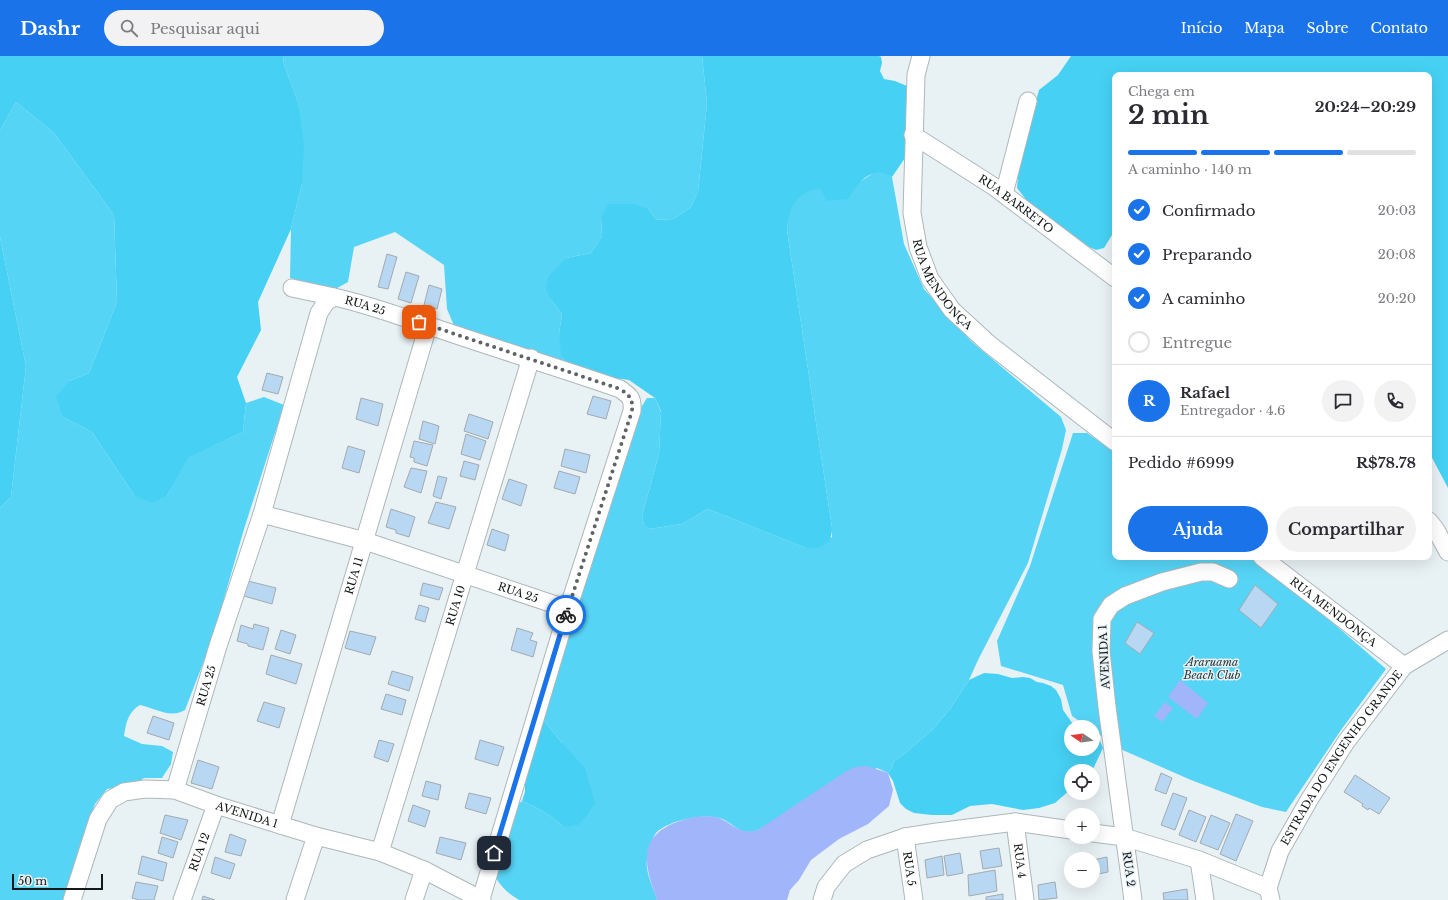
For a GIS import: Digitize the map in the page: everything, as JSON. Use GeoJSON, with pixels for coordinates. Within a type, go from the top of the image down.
{"type":"FeatureCollection","features":[{"type":"Feature","properties":{"kind":"street","name":"RUA MENDONÇA"},"geometry":{"type":"LineString","coordinates":[[921,56],[916,75],[913,136],[912,213],[918,247],[930,279],[952,310],[989,344],[1112,440]]}},
{"type":"Feature","properties":{"kind":"street"},"geometry":{"type":"LineString","coordinates":[[1004,194],[1028,101]]}},
{"type":"Feature","properties":{"kind":"street","name":"RUA BARRETO"},"geometry":{"type":"LineString","coordinates":[[913,136],[1004,194],[1112,276]]}},
{"type":"Feature","properties":{"kind":"street"},"geometry":{"type":"LineString","coordinates":[[292,288],[334,297]]}},
{"type":"Feature","properties":{"kind":"street","name":"RUA 25"},"geometry":{"type":"LineString","coordinates":[[175,790],[218,646],[262,514],[319,313],[326,302],[334,297],[389,312],[428,326],[531,358],[620,389],[633,401],[632,411],[568,609],[365,541],[262,514]]}},
{"type":"Feature","properties":{"kind":"street","name":"RUA 11"},"geometry":{"type":"LineString","coordinates":[[280,825],[428,326]]}},
{"type":"Feature","properties":{"kind":"street","name":"RUA 10"},"geometry":{"type":"LineString","coordinates":[[380,852],[531,358]]}},
{"type":"Feature","properties":{"kind":"street"},"geometry":{"type":"LineString","coordinates":[[1432,525],[1448,552]]}},
{"type":"Feature","properties":{"kind":"street","name":"RUA MENDONÇA"},"geometry":{"type":"LineString","coordinates":[[1266,560],[1404,666]]}},
{"type":"Feature","properties":{"kind":"street","name":"AVENIDA 1"},"geometry":{"type":"LineString","coordinates":[[1124,837],[1101,651],[1102,619],[1111,605],[1126,596],[1162,582],[1201,572],[1213,572],[1229,579]]}},
{"type":"Feature","properties":{"kind":"street"},"geometry":{"type":"LineString","coordinates":[[481,900],[568,609]]}},
{"type":"Feature","properties":{"kind":"street","name":"ESTRADA DO ENGENHO GRANDE"},"geometry":{"type":"LineString","coordinates":[[1270,894],[1280,851],[1309,800],[1346,742],[1404,666],[1448,640]]}},
{"type":"Feature","properties":{"kind":"street","name":"AVENIDA 1"},"geometry":{"type":"LineString","coordinates":[[72,900],[98,819],[110,800],[124,792],[145,789],[175,790],[216,805],[316,836],[380,852],[424,870],[481,900]]}},
{"type":"Feature","properties":{"kind":"street","name":"RUA 12"},"geometry":{"type":"LineString","coordinates":[[182,900],[216,805]]}},
{"type":"Feature","properties":{"kind":"street"},"geometry":{"type":"LineString","coordinates":[[822,900],[826,887],[844,864],[867,850],[904,837],[1015,822],[1064,829]]}},
{"type":"Feature","properties":{"kind":"street","name":"RUA 4"},"geometry":{"type":"LineString","coordinates":[[1015,822],[1025,900]]}},
{"type":"Feature","properties":{"kind":"street"},"geometry":{"type":"LineString","coordinates":[[1100,834],[1124,837],[1199,860],[1270,894]]}},
{"type":"Feature","properties":{"kind":"street"},"geometry":{"type":"LineString","coordinates":[[295,900],[316,836]]}},
{"type":"Feature","properties":{"kind":"street","name":"RUA 5"},"geometry":{"type":"LineString","coordinates":[[904,837],[914,900]]}},
{"type":"Feature","properties":{"kind":"street","name":"RUA 2"},"geometry":{"type":"LineString","coordinates":[[1124,837],[1133,900]]}},
{"type":"Feature","properties":{"kind":"street"},"geometry":{"type":"LineString","coordinates":[[1199,860],[1205,900]]}},
{"type":"Feature","properties":{"kind":"street"},"geometry":{"type":"LineString","coordinates":[[414,900],[424,870]]}},
{"type":"Feature","properties":{"kind":"green space"},"geometry":{"type":"Polygon","coordinates":[[[283,56],[702,56],[707,103],[698,192],[690,208],[673,219],[657,220],[648,209],[601,217],[602,236],[591,253],[566,258],[551,300],[562,314],[559,334],[572,366],[455,328],[447,309],[444,265],[395,232],[354,247],[348,282],[330,292],[290,278],[291,229],[302,184],[298,102],[284,65],[283,56]]]}},
{"type":"Feature","properties":{"kind":"green space"},"geometry":{"type":"Polygon","coordinates":[[[16,102],[54,133],[114,215],[117,302],[89,373],[69,381],[63,417],[92,432],[134,495],[167,496],[187,458],[243,432],[246,403],[264,397],[284,405],[244,529],[212,640],[185,710],[168,713],[140,705],[130,714],[127,722],[124,736],[142,744],[162,746],[173,752],[171,764],[162,778],[144,778],[134,785],[107,789],[95,804],[79,848],[64,900],[0,900],[0,508],[11,497],[26,366],[0,237],[0,130],[16,102]]]}},
{"type":"Feature","properties":{"kind":"green space"},"geometry":{"type":"Polygon","coordinates":[[[875,172],[886,173],[892,177],[904,244],[924,289],[971,341],[1061,417],[1066,430],[1062,449],[1028,563],[969,680],[950,709],[932,730],[894,761],[892,768],[888,773],[877,768],[755,831],[744,832],[724,820],[712,817],[686,819],[677,821],[662,828],[655,835],[647,859],[648,874],[657,900],[519,900],[506,890],[496,878],[515,807],[522,801],[544,812],[564,827],[562,743],[542,718],[567,635],[642,406],[647,398],[655,398],[661,412],[659,454],[642,516],[644,525],[649,529],[682,524],[708,509],[806,548],[832,537],[832,528],[787,230],[794,204],[797,199],[806,192],[815,188],[821,188],[847,199],[858,183],[875,172]]]}},
{"type":"Feature","properties":{"kind":"green space","name":"Araruama Beach Club"},"geometry":{"type":"Polygon","coordinates":[[[1073,433],[1087,433],[1112,450],[1112,560],[1254,560],[1311,604],[1386,669],[1341,730],[1286,812],[1262,807],[1191,780],[1118,748],[1100,735],[1100,720],[1078,720],[1072,716],[1063,685],[1001,666],[997,641],[1030,566],[1073,433]]]}},
{"type":"Feature","properties":{"kind":"shaded area"},"geometry":{"type":"Polygon","coordinates":[[[0,56],[283,56],[284,65],[298,102],[304,144],[302,184],[291,229],[258,302],[261,330],[237,377],[246,403],[243,432],[188,458],[167,496],[151,503],[134,495],[92,432],[63,417],[56,397],[69,381],[89,373],[117,302],[114,215],[54,133],[16,102],[0,130],[0,56]]]}},
{"type":"Feature","properties":{"kind":"shaded area"},"geometry":{"type":"Polygon","coordinates":[[[702,56],[879,56],[881,57],[882,63],[880,71],[884,79],[895,81],[907,86],[905,158],[892,177],[878,173],[871,174],[856,187],[848,199],[827,201],[820,188],[805,193],[792,208],[788,222],[787,230],[832,528],[832,534],[828,542],[817,548],[806,548],[708,509],[682,524],[649,529],[644,525],[642,516],[659,454],[661,411],[655,398],[629,380],[600,376],[572,366],[561,355],[559,334],[562,314],[551,300],[546,289],[548,277],[566,258],[591,253],[602,236],[601,217],[608,204],[634,204],[648,209],[657,220],[673,219],[690,208],[698,192],[707,103],[702,56]]]}},
{"type":"Feature","properties":{"kind":"shaded area"},"geometry":{"type":"Polygon","coordinates":[[[1071,56],[1448,56],[1448,488],[1432,458],[1432,72],[1112,72],[1112,235],[1104,248],[1096,250],[1071,239],[1028,202],[1017,188],[1019,164],[1039,90],[1058,75],[1071,56]]]}},
{"type":"Feature","properties":{"kind":"shaded area"},"geometry":{"type":"Polygon","coordinates":[[[0,237],[26,366],[11,497],[0,508],[0,237]]]}},
{"type":"Feature","properties":{"kind":"shaded area"},"geometry":{"type":"Polygon","coordinates":[[[984,673],[998,674],[1012,678],[1030,678],[1037,682],[1051,686],[1056,690],[1061,699],[1063,710],[1070,720],[1064,720],[1064,756],[1099,756],[1095,764],[1064,764],[1064,795],[1055,803],[1039,808],[1023,810],[992,804],[970,806],[952,815],[914,813],[906,809],[900,803],[893,781],[888,773],[892,768],[894,761],[932,730],[950,709],[969,680],[984,673]]]}},
{"type":"Feature","properties":{"kind":"shaded area"},"geometry":{"type":"Polygon","coordinates":[[[1180,680],[1208,703],[1197,719],[1168,697],[1180,680]]]}},
{"type":"Feature","properties":{"kind":"shaded area"},"geometry":{"type":"Polygon","coordinates":[[[1165,702],[1173,708],[1162,722],[1154,716],[1165,702]]]}},
{"type":"Feature","properties":{"kind":"shaded area"},"geometry":{"type":"Polygon","coordinates":[[[542,718],[585,768],[595,803],[578,825],[564,827],[544,812],[522,801],[542,718]]]}},
{"type":"Feature","properties":{"kind":"shaded area"},"geometry":{"type":"Polygon","coordinates":[[[1100,740],[1103,748],[1100,754],[1100,740]]]}},
{"type":"Feature","properties":{"kind":"shaded area"},"geometry":{"type":"Polygon","coordinates":[[[867,766],[888,773],[893,790],[889,806],[868,824],[839,839],[811,860],[799,880],[790,890],[787,900],[657,900],[649,876],[647,854],[649,845],[655,836],[664,828],[687,819],[714,817],[720,818],[741,830],[758,830],[845,772],[855,767],[867,766]]]}},
{"type":"Feature","properties":{"kind":"building"},"geometry":{"type":"Polygon","coordinates":[[[387,254],[397,257],[388,289],[378,287],[387,254]]]}},
{"type":"Feature","properties":{"kind":"building"},"geometry":{"type":"Polygon","coordinates":[[[406,272],[419,276],[411,303],[398,299],[406,272]]]}},
{"type":"Feature","properties":{"kind":"building"},"geometry":{"type":"Polygon","coordinates":[[[429,285],[442,289],[437,309],[424,305],[429,285]]]}},
{"type":"Feature","properties":{"kind":"building"},"geometry":{"type":"Polygon","coordinates":[[[267,373],[283,377],[278,394],[262,390],[267,373]]]}},
{"type":"Feature","properties":{"kind":"building"},"geometry":{"type":"Polygon","coordinates":[[[593,396],[611,401],[606,419],[587,414],[593,396]]]}},
{"type":"Feature","properties":{"kind":"building"},"geometry":{"type":"Polygon","coordinates":[[[361,398],[383,404],[378,426],[356,419],[361,398]]]}},
{"type":"Feature","properties":{"kind":"building"},"geometry":{"type":"Polygon","coordinates":[[[469,414],[493,422],[488,439],[464,431],[469,414]]]}},
{"type":"Feature","properties":{"kind":"building"},"geometry":{"type":"Polygon","coordinates":[[[423,421],[439,426],[435,444],[419,439],[423,421]]]}},
{"type":"Feature","properties":{"kind":"building"},"geometry":{"type":"Polygon","coordinates":[[[466,434],[486,441],[480,460],[461,454],[466,434]]]}},
{"type":"Feature","properties":{"kind":"building"},"geometry":{"type":"Polygon","coordinates":[[[414,441],[433,445],[427,466],[414,462],[414,458],[410,457],[414,441]]]}},
{"type":"Feature","properties":{"kind":"building"},"geometry":{"type":"Polygon","coordinates":[[[348,446],[365,451],[359,473],[342,468],[348,446]]]}},
{"type":"Feature","properties":{"kind":"building"},"geometry":{"type":"Polygon","coordinates":[[[565,449],[590,455],[586,473],[561,466],[565,449]]]}},
{"type":"Feature","properties":{"kind":"building"},"geometry":{"type":"Polygon","coordinates":[[[464,461],[479,465],[475,480],[460,476],[464,461]]]}},
{"type":"Feature","properties":{"kind":"building"},"geometry":{"type":"Polygon","coordinates":[[[411,468],[427,471],[421,493],[404,487],[411,468]]]}},
{"type":"Feature","properties":{"kind":"building"},"geometry":{"type":"Polygon","coordinates":[[[559,471],[580,477],[575,494],[554,488],[559,471]]]}},
{"type":"Feature","properties":{"kind":"building"},"geometry":{"type":"Polygon","coordinates":[[[438,476],[447,478],[441,499],[433,496],[438,476]]]}},
{"type":"Feature","properties":{"kind":"building"},"geometry":{"type":"Polygon","coordinates":[[[509,479],[527,485],[521,506],[502,499],[509,479]]]}},
{"type":"Feature","properties":{"kind":"building"},"geometry":{"type":"Polygon","coordinates":[[[436,502],[456,507],[449,529],[428,523],[436,502]]]}},
{"type":"Feature","properties":{"kind":"building"},"geometry":{"type":"Polygon","coordinates":[[[391,509],[415,517],[409,537],[396,533],[396,530],[386,527],[391,509]]]}},
{"type":"Feature","properties":{"kind":"building"},"geometry":{"type":"Polygon","coordinates":[[[492,529],[509,535],[505,551],[487,545],[492,529]]]}},
{"type":"Feature","properties":{"kind":"building"},"geometry":{"type":"Polygon","coordinates":[[[248,581],[276,588],[272,604],[244,596],[248,581]]]}},
{"type":"Feature","properties":{"kind":"building"},"geometry":{"type":"Polygon","coordinates":[[[423,583],[443,588],[439,600],[420,595],[423,583]]]}},
{"type":"Feature","properties":{"kind":"building"},"geometry":{"type":"Polygon","coordinates":[[[1255,585],[1278,604],[1261,628],[1239,610],[1255,585]]]}},
{"type":"Feature","properties":{"kind":"building"},"geometry":{"type":"Polygon","coordinates":[[[419,605],[429,608],[425,622],[415,619],[419,605]]]}},
{"type":"Feature","properties":{"kind":"building"},"geometry":{"type":"Polygon","coordinates":[[[1137,622],[1154,633],[1140,654],[1125,643],[1137,622]]]}},
{"type":"Feature","properties":{"kind":"building"},"geometry":{"type":"Polygon","coordinates":[[[254,624],[269,628],[263,650],[237,641],[241,625],[253,629],[254,624]]]}},
{"type":"Feature","properties":{"kind":"building"},"geometry":{"type":"Polygon","coordinates":[[[517,628],[533,633],[530,640],[537,642],[533,657],[511,650],[517,628]]]}},
{"type":"Feature","properties":{"kind":"building"},"geometry":{"type":"Polygon","coordinates":[[[281,630],[296,635],[290,654],[275,649],[281,630]]]}},
{"type":"Feature","properties":{"kind":"building"},"geometry":{"type":"Polygon","coordinates":[[[350,631],[376,637],[370,655],[345,648],[350,631]]]}},
{"type":"Feature","properties":{"kind":"building"},"geometry":{"type":"Polygon","coordinates":[[[271,655],[302,664],[296,684],[266,674],[271,655]]]}},
{"type":"Feature","properties":{"kind":"building"},"geometry":{"type":"Polygon","coordinates":[[[392,671],[413,677],[409,691],[388,684],[392,671]]]}},
{"type":"Feature","properties":{"kind":"building"},"geometry":{"type":"Polygon","coordinates":[[[386,694],[406,700],[402,715],[381,709],[386,694]]]}},
{"type":"Feature","properties":{"kind":"building"},"geometry":{"type":"Polygon","coordinates":[[[264,702],[285,708],[279,728],[257,721],[264,702]]]}},
{"type":"Feature","properties":{"kind":"building"},"geometry":{"type":"Polygon","coordinates":[[[153,716],[174,723],[169,740],[147,733],[153,716]]]}},
{"type":"Feature","properties":{"kind":"building"},"geometry":{"type":"Polygon","coordinates":[[[379,740],[394,744],[388,762],[374,757],[379,740]]]}},
{"type":"Feature","properties":{"kind":"building"},"geometry":{"type":"Polygon","coordinates":[[[480,740],[504,747],[498,766],[475,759],[480,740]]]}},
{"type":"Feature","properties":{"kind":"building"},"geometry":{"type":"Polygon","coordinates":[[[198,760],[219,767],[212,789],[191,783],[198,760]]]}},
{"type":"Feature","properties":{"kind":"building"},"geometry":{"type":"Polygon","coordinates":[[[1161,773],[1172,778],[1166,794],[1155,790],[1161,773]]]}},
{"type":"Feature","properties":{"kind":"building"},"geometry":{"type":"Polygon","coordinates":[[[1355,775],[1390,798],[1379,814],[1369,808],[1368,810],[1362,806],[1363,804],[1344,792],[1355,775]]]}},
{"type":"Feature","properties":{"kind":"building"},"geometry":{"type":"Polygon","coordinates":[[[426,781],[441,785],[438,800],[422,796],[426,781]]]}},
{"type":"Feature","properties":{"kind":"building"},"geometry":{"type":"Polygon","coordinates":[[[469,793],[491,798],[486,814],[465,808],[469,793]]]}},
{"type":"Feature","properties":{"kind":"building"},"geometry":{"type":"Polygon","coordinates":[[[1173,793],[1187,798],[1175,830],[1161,825],[1173,793]]]}},
{"type":"Feature","properties":{"kind":"building"},"geometry":{"type":"Polygon","coordinates":[[[413,805],[430,811],[425,827],[408,821],[413,805]]]}},
{"type":"Feature","properties":{"kind":"building"},"geometry":{"type":"Polygon","coordinates":[[[1189,810],[1206,817],[1196,842],[1179,835],[1189,810]]]}},
{"type":"Feature","properties":{"kind":"building"},"geometry":{"type":"Polygon","coordinates":[[[1236,814],[1253,821],[1236,861],[1220,854],[1236,814]]]}},
{"type":"Feature","properties":{"kind":"building"},"geometry":{"type":"Polygon","coordinates":[[[165,815],[188,820],[181,840],[160,833],[165,815]]]}},
{"type":"Feature","properties":{"kind":"building"},"geometry":{"type":"Polygon","coordinates":[[[1211,815],[1230,823],[1218,850],[1200,843],[1211,815]]]}},
{"type":"Feature","properties":{"kind":"building"},"geometry":{"type":"Polygon","coordinates":[[[230,834],[246,840],[241,856],[225,852],[230,834]]]}},
{"type":"Feature","properties":{"kind":"building"},"geometry":{"type":"Polygon","coordinates":[[[162,837],[178,842],[173,858],[158,853],[162,837]]]}},
{"type":"Feature","properties":{"kind":"building"},"geometry":{"type":"Polygon","coordinates":[[[440,837],[466,843],[461,860],[436,853],[440,837]]]}},
{"type":"Feature","properties":{"kind":"building"},"geometry":{"type":"Polygon","coordinates":[[[999,848],[1002,866],[983,869],[980,851],[999,848]]]}},
{"type":"Feature","properties":{"kind":"building"},"geometry":{"type":"Polygon","coordinates":[[[960,853],[963,873],[947,876],[944,856],[960,853]]]}},
{"type":"Feature","properties":{"kind":"building"},"geometry":{"type":"Polygon","coordinates":[[[142,856],[167,863],[163,881],[138,874],[142,856]]]}},
{"type":"Feature","properties":{"kind":"building"},"geometry":{"type":"Polygon","coordinates":[[[942,856],[944,875],[927,878],[925,860],[942,856]]]}},
{"type":"Feature","properties":{"kind":"building"},"geometry":{"type":"Polygon","coordinates":[[[215,857],[235,864],[230,879],[211,873],[215,857]]]}},
{"type":"Feature","properties":{"kind":"building"},"geometry":{"type":"Polygon","coordinates":[[[1107,857],[1108,872],[1100,874],[1100,858],[1107,857]]]}},
{"type":"Feature","properties":{"kind":"building"},"geometry":{"type":"Polygon","coordinates":[[[995,870],[997,891],[969,896],[968,875],[995,870]]]}},
{"type":"Feature","properties":{"kind":"building"},"geometry":{"type":"Polygon","coordinates":[[[136,882],[158,886],[154,900],[139,900],[132,898],[136,882]]]}},
{"type":"Feature","properties":{"kind":"building"},"geometry":{"type":"Polygon","coordinates":[[[1055,882],[1057,898],[1039,900],[1038,885],[1055,882]]]}},
{"type":"Feature","properties":{"kind":"building"},"geometry":{"type":"Polygon","coordinates":[[[1187,889],[1188,900],[1164,900],[1163,893],[1187,889]]]}},
{"type":"Feature","properties":{"kind":"building"},"geometry":{"type":"Polygon","coordinates":[[[1003,894],[1003,900],[986,900],[986,897],[1003,894]]]}},
{"type":"Feature","properties":{"kind":"building"},"geometry":{"type":"Polygon","coordinates":[[[203,896],[215,900],[202,900],[203,896]]]}},
{"type":"Feature","properties":{"kind":"way so far"},"geometry":{"type":"LineString","coordinates":[[419,322],[531,358],[620,389],[633,401],[632,411],[566,615]]}},
{"type":"Feature","properties":{"kind":"route"},"geometry":{"type":"LineString","coordinates":[[494,853],[566,615]]}}]}
